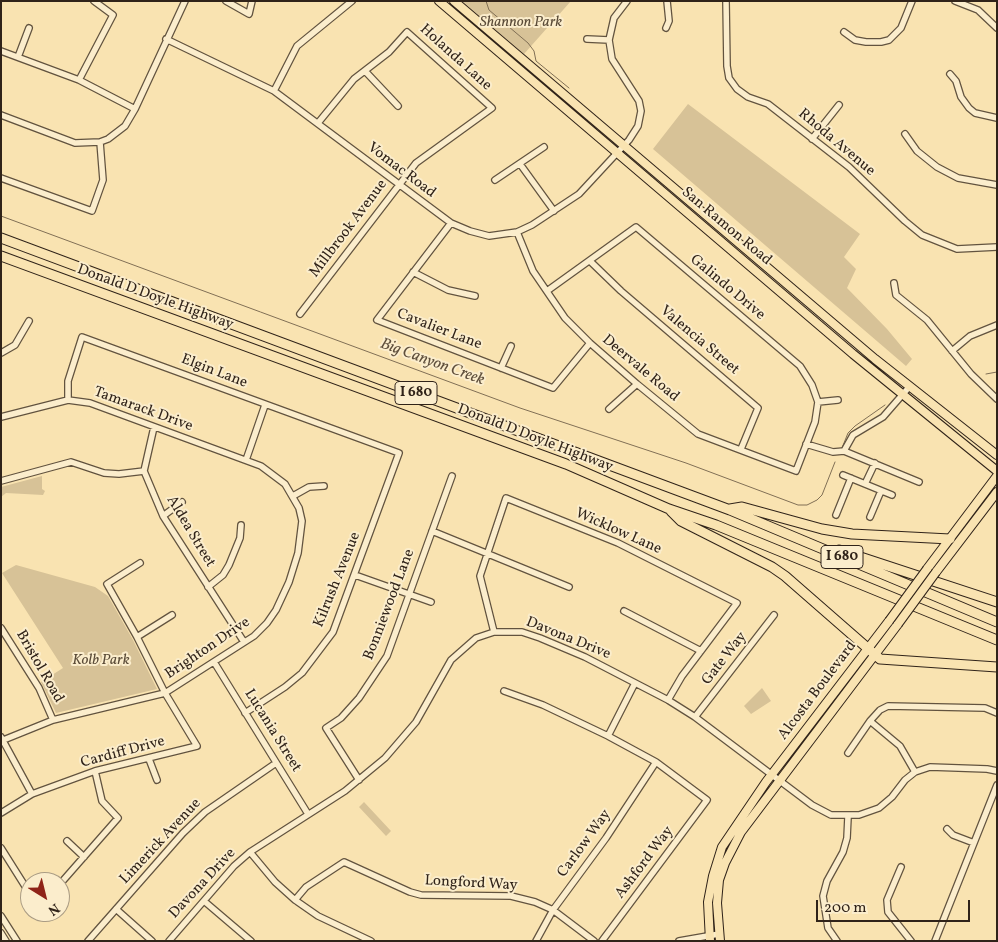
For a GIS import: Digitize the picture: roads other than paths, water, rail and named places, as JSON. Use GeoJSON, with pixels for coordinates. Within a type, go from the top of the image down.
{"type":"FeatureCollection","features":[{"type":"Feature","properties":{"kind":"highway","name":"Donald D Doyle Highway"},"geometry":{"type":"LineString","coordinates":[[1,238],[730,510],[997,622]]}},
{"type":"Feature","properties":{"kind":"highway","name":"Donald D Doyle Highway"},"geometry":{"type":"LineString","coordinates":[[1,256],[550,458],[669,509],[716,525],[997,640]]}},
{"type":"Feature","properties":{"kind":"highway"},"geometry":{"type":"LineString","coordinates":[[730,510],[742,507],[822,529],[852,534],[950,539]]}},
{"type":"Feature","properties":{"kind":"highway"},"geometry":{"type":"LineString","coordinates":[[669,509],[681,521],[772,567],[785,576],[867,650],[880,659],[997,667]]}},
{"type":"Feature","properties":{"kind":"highway"},"geometry":{"type":"LineString","coordinates":[[781,532],[801,536],[904,573],[997,602]]}},
{"type":"Feature","properties":{"kind":"main road","name":"San Ramon Road"},"geometry":{"type":"LineString","coordinates":[[439,1],[902,394],[997,471]]}},
{"type":"Feature","properties":{"kind":"main road","name":"San Ramon Road"},"geometry":{"type":"LineString","coordinates":[[454,1],[910,386],[997,455]]}},
{"type":"Feature","properties":{"kind":"main road","name":"Alcosta Boulevard"},"geometry":{"type":"LineString","coordinates":[[709,938],[708,902],[712,876],[722,847],[771,776],[997,476]]}},
{"type":"Feature","properties":{"kind":"main road","name":"Alcosta Boulevard"},"geometry":{"type":"LineString","coordinates":[[719,937],[717,903],[720,880],[725,863],[741,832],[997,492]]}},
{"type":"Feature","properties":{"kind":"street"},"geometry":{"type":"LineString","coordinates":[[79,80],[113,15],[94,1]]}},
{"type":"Feature","properties":{"kind":"street"},"geometry":{"type":"LineString","coordinates":[[1,115],[75,143],[100,142],[125,126],[135,109],[185,1]]}},
{"type":"Feature","properties":{"kind":"street"},"geometry":{"type":"LineString","coordinates":[[226,1],[249,14],[252,1]]}},
{"type":"Feature","properties":{"kind":"street"},"geometry":{"type":"LineString","coordinates":[[274,91],[298,46],[352,1]]}},
{"type":"Feature","properties":{"kind":"street"},"geometry":{"type":"LineString","coordinates":[[587,39],[609,40],[614,18],[627,1]]}},
{"type":"Feature","properties":{"kind":"street"},"geometry":{"type":"LineString","coordinates":[[666,28],[669,21],[667,1]]}},
{"type":"Feature","properties":{"kind":"street","name":"Rhoda Avenue"},"geometry":{"type":"LineString","coordinates":[[726,1],[726,66],[729,78],[737,89],[748,97],[768,104],[849,167],[905,222],[922,235],[957,248],[997,247]]}},
{"type":"Feature","properties":{"kind":"street"},"geometry":{"type":"LineString","coordinates":[[844,32],[855,40],[866,42],[889,40],[902,28],[912,1]]}},
{"type":"Feature","properties":{"kind":"street"},"geometry":{"type":"LineString","coordinates":[[955,1],[978,10],[997,28]]}},
{"type":"Feature","properties":{"kind":"street"},"geometry":{"type":"LineString","coordinates":[[18,57],[29,28]]}},
{"type":"Feature","properties":{"kind":"street","name":"Holanda Lane"},"geometry":{"type":"LineString","coordinates":[[318,124],[354,79],[389,52],[407,32],[492,108]]}},
{"type":"Feature","properties":{"kind":"street","name":"Vomac Road"},"geometry":{"type":"LineString","coordinates":[[166,40],[274,91],[397,185],[451,223],[489,236],[517,232],[579,194],[624,146],[638,126],[641,111],[639,101],[612,59],[609,40]]}},
{"type":"Feature","properties":{"kind":"street"},"geometry":{"type":"LineString","coordinates":[[1,51],[79,80],[135,109]]}},
{"type":"Feature","properties":{"kind":"street"},"geometry":{"type":"LineString","coordinates":[[364,71],[398,106]]}},
{"type":"Feature","properties":{"kind":"street"},"geometry":{"type":"LineString","coordinates":[[950,74],[956,81],[961,97],[969,108],[975,113],[997,118]]}},
{"type":"Feature","properties":{"kind":"street"},"geometry":{"type":"LineString","coordinates":[[812,139],[839,105]]}},
{"type":"Feature","properties":{"kind":"street","name":"Millbrook Avenue"},"geometry":{"type":"LineString","coordinates":[[300,314],[397,185],[416,163],[492,108]]}},
{"type":"Feature","properties":{"kind":"street"},"geometry":{"type":"LineString","coordinates":[[905,134],[917,151],[937,167],[958,178],[997,185]]}},
{"type":"Feature","properties":{"kind":"street"},"geometry":{"type":"LineString","coordinates":[[1,178],[92,211],[103,180],[100,142]]}},
{"type":"Feature","properties":{"kind":"street"},"geometry":{"type":"LineString","coordinates":[[495,180],[544,146]]}},
{"type":"Feature","properties":{"kind":"street"},"geometry":{"type":"LineString","coordinates":[[520,164],[554,211]]}},
{"type":"Feature","properties":{"kind":"street","name":"Cavalier Lane"},"geometry":{"type":"LineString","coordinates":[[451,223],[377,320],[553,388],[590,343]]}},
{"type":"Feature","properties":{"kind":"street","name":"Galindo Drive"},"geometry":{"type":"LineString","coordinates":[[547,291],[591,262],[636,227],[800,366],[812,386],[818,402]]}},
{"type":"Feature","properties":{"kind":"street","name":"Deervale Road"},"geometry":{"type":"LineString","coordinates":[[517,232],[533,271],[565,318],[590,343],[637,384],[698,434],[796,471],[806,444]]}},
{"type":"Feature","properties":{"kind":"street","name":"Valencia Street"},"geometry":{"type":"LineString","coordinates":[[591,262],[621,291],[758,408],[741,449]]}},
{"type":"Feature","properties":{"kind":"street"},"geometry":{"type":"LineString","coordinates":[[414,272],[448,290],[475,296]]}},
{"type":"Feature","properties":{"kind":"street"},"geometry":{"type":"LineString","coordinates":[[894,283],[896,295],[927,320],[985,389],[997,399]]}},
{"type":"Feature","properties":{"kind":"street"},"geometry":{"type":"LineString","coordinates":[[1,353],[15,345],[29,321]]}},
{"type":"Feature","properties":{"kind":"street"},"geometry":{"type":"LineString","coordinates":[[952,351],[978,332],[997,325]]}},
{"type":"Feature","properties":{"kind":"street","name":"Elgin Lane"},"geometry":{"type":"LineString","coordinates":[[68,400],[68,381],[82,337],[399,453]]}},
{"type":"Feature","properties":{"kind":"street"},"geometry":{"type":"LineString","coordinates":[[501,368],[511,346]]}},
{"type":"Feature","properties":{"kind":"street"},"geometry":{"type":"LineString","coordinates":[[609,409],[637,384]]}},
{"type":"Feature","properties":{"kind":"street"},"geometry":{"type":"LineString","coordinates":[[844,451],[853,435],[883,417],[910,386]]}},
{"type":"Feature","properties":{"kind":"street","name":"Tamarack Drive"},"geometry":{"type":"LineString","coordinates":[[1,417],[68,400],[90,403],[246,460]]}},
{"type":"Feature","properties":{"kind":"street"},"geometry":{"type":"LineString","coordinates":[[838,400],[818,402],[815,422],[806,444],[833,452],[844,451],[919,482]]}},
{"type":"Feature","properties":{"kind":"street"},"geometry":{"type":"LineString","coordinates":[[246,460],[265,405]]}},
{"type":"Feature","properties":{"kind":"street"},"geometry":{"type":"LineString","coordinates":[[1,481],[71,462],[104,472],[119,474],[144,471],[154,427]]}},
{"type":"Feature","properties":{"kind":"street","name":"Kilrush Avenue"},"geometry":{"type":"LineString","coordinates":[[246,713],[286,687],[302,673],[318,655],[333,632],[399,453]]}},
{"type":"Feature","properties":{"kind":"street","name":"Brighton Drive"},"geometry":{"type":"LineString","coordinates":[[2,739],[53,720],[165,693],[244,642],[268,623],[276,610],[291,575],[302,536],[302,521],[293,496],[273,473],[246,460]]}},
{"type":"Feature","properties":{"kind":"street"},"geometry":{"type":"LineString","coordinates":[[865,484],[874,463]]}},
{"type":"Feature","properties":{"kind":"street","name":"Aldea Street"},"geometry":{"type":"LineString","coordinates":[[144,471],[163,516],[244,642]]}},
{"type":"Feature","properties":{"kind":"street"},"geometry":{"type":"LineString","coordinates":[[843,474],[892,495]]}},
{"type":"Feature","properties":{"kind":"street","name":"Bonniewood Lane"},"geometry":{"type":"LineString","coordinates":[[359,780],[326,728],[341,718],[374,679],[387,656],[452,476]]}},
{"type":"Feature","properties":{"kind":"street"},"geometry":{"type":"LineString","coordinates":[[836,515],[850,478]]}},
{"type":"Feature","properties":{"kind":"street"},"geometry":{"type":"LineString","coordinates":[[293,496],[310,487],[324,486]]}},
{"type":"Feature","properties":{"kind":"street"},"geometry":{"type":"LineString","coordinates":[[870,517],[881,490]]}},
{"type":"Feature","properties":{"kind":"street","name":"Wicklow Lane"},"geometry":{"type":"LineString","coordinates":[[494,632],[480,576],[486,552],[506,498],[618,543],[737,604],[701,651],[668,700]]}},
{"type":"Feature","properties":{"kind":"street"},"geometry":{"type":"LineString","coordinates":[[163,516],[182,502]]}},
{"type":"Feature","properties":{"kind":"street"},"geometry":{"type":"LineString","coordinates":[[208,587],[223,575],[229,565],[240,538],[241,524]]}},
{"type":"Feature","properties":{"kind":"street"},"geometry":{"type":"LineString","coordinates":[[432,530],[569,587]]}},
{"type":"Feature","properties":{"kind":"street"},"geometry":{"type":"LineString","coordinates":[[140,563],[107,584],[137,637],[165,693]]}},
{"type":"Feature","properties":{"kind":"street"},"geometry":{"type":"LineString","coordinates":[[355,575],[431,602]]}},
{"type":"Feature","properties":{"kind":"street"},"geometry":{"type":"LineString","coordinates":[[624,611],[701,651]]}},
{"type":"Feature","properties":{"kind":"street"},"geometry":{"type":"LineString","coordinates":[[137,637],[172,615]]}},
{"type":"Feature","properties":{"kind":"street","name":"Gate Way"},"geometry":{"type":"LineString","coordinates":[[695,717],[774,615]]}},
{"type":"Feature","properties":{"kind":"street","name":"Bristol Road"},"geometry":{"type":"LineString","coordinates":[[1,628],[39,688],[53,720]]}},
{"type":"Feature","properties":{"kind":"street","name":"Davona Drive"},"geometry":{"type":"LineString","coordinates":[[168,941],[234,866],[250,852],[359,780],[385,758],[416,722],[451,660],[476,638],[494,632],[522,632],[540,638],[585,657],[668,700],[695,717],[771,776],[823,812],[848,817],[870,812],[886,803],[915,772]]}},
{"type":"Feature","properties":{"kind":"street","name":"Lucania Street"},"geometry":{"type":"LineString","coordinates":[[214,662],[308,814]]}},
{"type":"Feature","properties":{"kind":"street"},"geometry":{"type":"LineString","coordinates":[[608,736],[635,683]]}},
{"type":"Feature","properties":{"kind":"street"},"geometry":{"type":"LineString","coordinates":[[504,691],[543,704],[656,762]]}},
{"type":"Feature","properties":{"kind":"street","name":"Cardiff Drive"},"geometry":{"type":"LineString","coordinates":[[1,813],[32,794],[95,771],[197,746],[165,693]]}},
{"type":"Feature","properties":{"kind":"street"},"geometry":{"type":"LineString","coordinates":[[848,753],[880,710],[898,705],[985,708],[997,713]]}},
{"type":"Feature","properties":{"kind":"street"},"geometry":{"type":"LineString","coordinates":[[870,721],[900,746],[915,772],[930,767],[987,768],[997,771]]}},
{"type":"Feature","properties":{"kind":"street"},"geometry":{"type":"LineString","coordinates":[[2,739],[32,794]]}},
{"type":"Feature","properties":{"kind":"street"},"geometry":{"type":"LineString","coordinates":[[150,759],[157,780]]}},
{"type":"Feature","properties":{"kind":"street","name":"Ashford Way"},"geometry":{"type":"LineString","coordinates":[[602,941],[708,800],[656,762]]}},
{"type":"Feature","properties":{"kind":"street","name":"Carlow Way"},"geometry":{"type":"LineString","coordinates":[[536,941],[552,910],[606,838],[656,762]]}},
{"type":"Feature","properties":{"kind":"street","name":"Limerick Avenue"},"geometry":{"type":"LineString","coordinates":[[88,941],[183,833],[205,812],[276,763]]}},
{"type":"Feature","properties":{"kind":"street"},"geometry":{"type":"LineString","coordinates":[[70,873],[118,818],[102,802],[95,771]]}},
{"type":"Feature","properties":{"kind":"street"},"geometry":{"type":"LineString","coordinates":[[935,941],[997,785]]}},
{"type":"Feature","properties":{"kind":"street"},"geometry":{"type":"LineString","coordinates":[[837,941],[828,928],[823,896],[827,881],[845,845],[848,817]]}},
{"type":"Feature","properties":{"kind":"street"},"geometry":{"type":"LineString","coordinates":[[947,829],[953,835],[974,843]]}},
{"type":"Feature","properties":{"kind":"street"},"geometry":{"type":"LineString","coordinates":[[67,841],[84,857]]}},
{"type":"Feature","properties":{"kind":"street"},"geometry":{"type":"LineString","coordinates":[[1,848],[20,878]]}},
{"type":"Feature","properties":{"kind":"street"},"geometry":{"type":"LineString","coordinates":[[250,852],[275,882],[295,900],[318,916],[371,941]]}},
{"type":"Feature","properties":{"kind":"street","name":"Longford Way"},"geometry":{"type":"LineString","coordinates":[[295,900],[306,887],[344,862],[410,892],[421,895],[511,896],[535,902],[552,910],[594,941]]}},
{"type":"Feature","properties":{"kind":"street"},"geometry":{"type":"LineString","coordinates":[[901,867],[887,900],[888,912],[911,941]]}},
{"type":"Feature","properties":{"kind":"street"},"geometry":{"type":"LineString","coordinates":[[204,901],[249,940]]}},
{"type":"Feature","properties":{"kind":"street"},"geometry":{"type":"LineString","coordinates":[[116,909],[152,941]]}},
{"type":"Feature","properties":{"kind":"street"},"geometry":{"type":"LineString","coordinates":[[1,916],[17,941]]}},
{"type":"Feature","properties":{"kind":"street"},"geometry":{"type":"LineString","coordinates":[[1,933],[6,941]]}},
{"type":"Feature","properties":{"kind":"street"},"geometry":{"type":"LineString","coordinates":[[679,941],[719,937]]}},
{"type":"Feature","properties":{"kind":"waterway"},"geometry":{"type":"LineString","coordinates":[[486,1],[489,10],[528,43],[534,51],[536,61],[569,88]]}},
{"type":"Feature","properties":{"kind":"waterway","name":"Big Canyon Creek"},"geometry":{"type":"LineString","coordinates":[[1,216],[520,408],[686,463],[798,505],[807,505],[822,495],[835,462]]}},
{"type":"Feature","properties":{"kind":"waterway","name":"Big Canyon Creek"},"geometry":{"type":"LineString","coordinates":[[986,374],[997,372]]}},
{"type":"Feature","properties":{"kind":"waterway","name":"Big Canyon Creek"},"geometry":{"type":"LineString","coordinates":[[842,448],[848,433],[885,405]]}},
{"type":"Feature","properties":{"kind":"park label","name":"Shannon Park"},"geometry":{"type":"Point","coordinates":[521,23]}},
{"type":"Feature","properties":{"kind":"park label","name":"Kolb Park"},"geometry":{"type":"Point","coordinates":[101,661]}}]}
